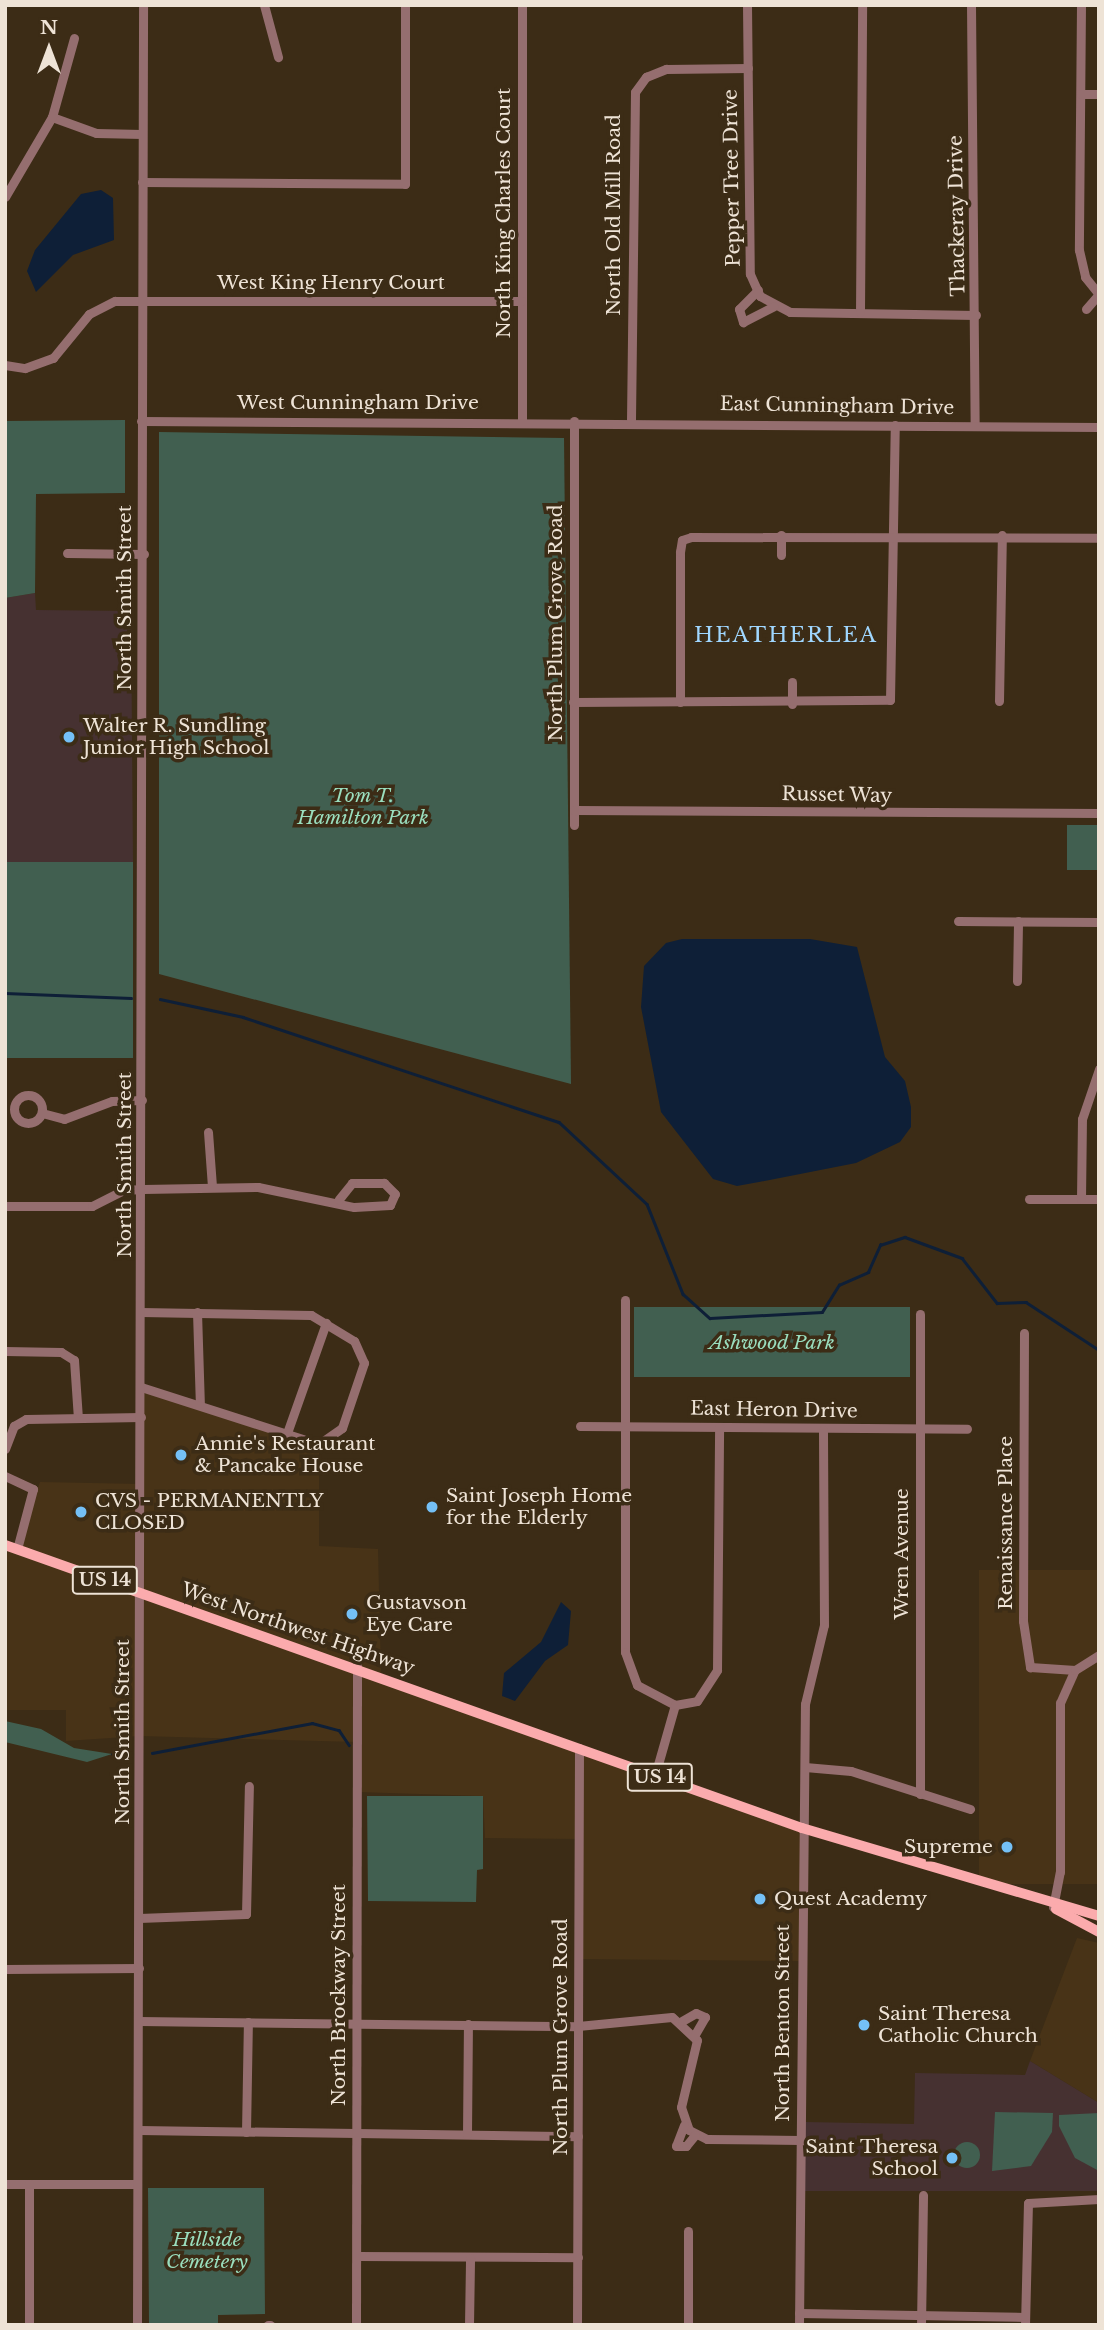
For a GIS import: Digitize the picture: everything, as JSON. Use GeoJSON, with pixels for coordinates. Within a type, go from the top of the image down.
{"type":"FeatureCollection","features":[{"type":"Feature","properties":{"kind":"main road","name":"West Northwest Highway"},"geometry":{"type":"LineString","coordinates":[[5,1545],[357,1666],[579,1748]]}},
{"type":"Feature","properties":{"kind":"main road","name":"US 14"},"geometry":{"type":"LineString","coordinates":[[579,1748],[802,1828],[1054,1907],[1099,1916]]}},
{"type":"Feature","properties":{"kind":"main road","name":"US 14"},"geometry":{"type":"LineString","coordinates":[[1054,1907],[1099,1932]]}},
{"type":"Feature","properties":{"kind":"street","name":"North Smith Street"},"geometry":{"type":"LineString","coordinates":[[137,2325],[143,1189],[143,5]]}},
{"type":"Feature","properties":{"kind":"street"},"geometry":{"type":"LineString","coordinates":[[264,5],[278,57]]}},
{"type":"Feature","properties":{"kind":"street"},"geometry":{"type":"LineString","coordinates":[[142,182],[405,184],[405,5]]}},
{"type":"Feature","properties":{"kind":"street","name":"North King Charles Court"},"geometry":{"type":"LineString","coordinates":[[522,5],[522,420]]}},
{"type":"Feature","properties":{"kind":"street","name":"Pepper Tree Drive"},"geometry":{"type":"LineString","coordinates":[[747,5],[750,274],[758,290],[773,307]]}},
{"type":"Feature","properties":{"kind":"street"},"geometry":{"type":"LineString","coordinates":[[860,312],[862,5]]}},
{"type":"Feature","properties":{"kind":"street","name":"Thackeray Drive"},"geometry":{"type":"LineString","coordinates":[[971,5],[975,426]]}},
{"type":"Feature","properties":{"kind":"street"},"geometry":{"type":"LineString","coordinates":[[1081,5],[1079,250],[1085,276],[1099,294],[1086,309]]}},
{"type":"Feature","properties":{"kind":"street"},"geometry":{"type":"LineString","coordinates":[[5,197],[52,117],[74,38]]}},
{"type":"Feature","properties":{"kind":"street","name":"North Old Mill Road"},"geometry":{"type":"LineString","coordinates":[[631,420],[635,92],[649,75],[666,69],[748,68]]}},
{"type":"Feature","properties":{"kind":"street"},"geometry":{"type":"LineString","coordinates":[[1081,94],[1099,94]]}},
{"type":"Feature","properties":{"kind":"street"},"geometry":{"type":"LineString","coordinates":[[52,117],[96,133],[142,134]]}},
{"type":"Feature","properties":{"kind":"street"},"geometry":{"type":"LineString","coordinates":[[758,290],[739,309],[743,322],[773,307],[976,315]]}},
{"type":"Feature","properties":{"kind":"street","name":"West King Henry Court"},"geometry":{"type":"LineString","coordinates":[[5,365],[43,363],[98,307],[142,300],[521,301]]}},
{"type":"Feature","properties":{"kind":"street","name":"West Cunningham Drive"},"geometry":{"type":"LineString","coordinates":[[141,421],[574,421]]}},
{"type":"Feature","properties":{"kind":"street","name":"East Cunningham Drive"},"geometry":{"type":"LineString","coordinates":[[574,421],[1099,427]]}},
{"type":"Feature","properties":{"kind":"street","name":"North Plum Grove Road"},"geometry":{"type":"LineString","coordinates":[[574,421],[574,825]]}},
{"type":"Feature","properties":{"kind":"street"},"geometry":{"type":"LineString","coordinates":[[573,702],[792,704],[890,700],[895,425]]}},
{"type":"Feature","properties":{"kind":"street"},"geometry":{"type":"LineString","coordinates":[[680,702],[682,540],[782,535],[1099,538]]}},
{"type":"Feature","properties":{"kind":"street"},"geometry":{"type":"LineString","coordinates":[[782,535],[782,555]]}},
{"type":"Feature","properties":{"kind":"street"},"geometry":{"type":"LineString","coordinates":[[999,702],[1002,535]]}},
{"type":"Feature","properties":{"kind":"street"},"geometry":{"type":"LineString","coordinates":[[67,553],[144,554]]}},
{"type":"Feature","properties":{"kind":"street"},"geometry":{"type":"LineString","coordinates":[[792,682],[792,704]]}},
{"type":"Feature","properties":{"kind":"street","name":"Russet Way"},"geometry":{"type":"LineString","coordinates":[[574,810],[1099,813]]}},
{"type":"Feature","properties":{"kind":"street"},"geometry":{"type":"LineString","coordinates":[[958,920],[1099,922]]}},
{"type":"Feature","properties":{"kind":"street"},"geometry":{"type":"LineString","coordinates":[[1017,981],[1018,921]]}},
{"type":"Feature","properties":{"kind":"street"},"geometry":{"type":"LineString","coordinates":[[1081,1199],[1082,1119],[1099,1069]]}},
{"type":"Feature","properties":{"kind":"street"},"geometry":{"type":"LineString","coordinates":[[42,1113],[40,1102],[28,1095],[10,1111],[26,1123],[42,1113],[64,1119],[112,1101],[142,1100]]}},
{"type":"Feature","properties":{"kind":"street"},"geometry":{"type":"LineString","coordinates":[[208,1132],[212,1187]]}},
{"type":"Feature","properties":{"kind":"street"},"geometry":{"type":"LineString","coordinates":[[5,1206],[92,1206],[124,1189],[212,1187],[339,1199],[354,1207],[390,1205],[395,1194],[384,1183],[352,1183],[339,1199]]}},
{"type":"Feature","properties":{"kind":"street"},"geometry":{"type":"LineString","coordinates":[[1029,1199],[1099,1199]]}},
{"type":"Feature","properties":{"kind":"street"},"geometry":{"type":"LineString","coordinates":[[625,1300],[627,1662],[637,1685],[675,1705],[697,1701],[718,1670],[719,1427]]}},
{"type":"Feature","properties":{"kind":"street"},"geometry":{"type":"LineString","coordinates":[[141,1312],[299,1312],[326,1323],[354,1341],[364,1363],[342,1428],[319,1444],[141,1387]]}},
{"type":"Feature","properties":{"kind":"street"},"geometry":{"type":"LineString","coordinates":[[197,1312],[200,1405]]}},
{"type":"Feature","properties":{"kind":"street","name":"Wren Avenue"},"geometry":{"type":"LineString","coordinates":[[920,1314],[920,1794]]}},
{"type":"Feature","properties":{"kind":"street"},"geometry":{"type":"LineString","coordinates":[[287,1433],[326,1323]]}},
{"type":"Feature","properties":{"kind":"street","name":"Renaissance Place"},"geometry":{"type":"LineString","coordinates":[[1024,1333],[1024,1621],[1030,1667],[1075,1670]]}},
{"type":"Feature","properties":{"kind":"street"},"geometry":{"type":"LineString","coordinates":[[5,1351],[61,1352],[74,1360],[78,1418]]}},
{"type":"Feature","properties":{"kind":"street"},"geometry":{"type":"LineString","coordinates":[[5,1449],[19,1421],[141,1417]]}},
{"type":"Feature","properties":{"kind":"street","name":"East Heron Drive"},"geometry":{"type":"LineString","coordinates":[[580,1426],[823,1430],[967,1429]]}},
{"type":"Feature","properties":{"kind":"street","name":"North Benton Street"},"geometry":{"type":"LineString","coordinates":[[799,2325],[802,1828],[806,1690],[824,1625],[823,1430]]}},
{"type":"Feature","properties":{"kind":"street"},"geometry":{"type":"LineString","coordinates":[[5,1476],[33,1489],[17,1549]]}},
{"type":"Feature","properties":{"kind":"street"},"geometry":{"type":"LineString","coordinates":[[1054,1907],[1060,1872],[1060,1708],[1075,1670],[1099,1655]]}},
{"type":"Feature","properties":{"kind":"street","name":"North Brockway Street"},"geometry":{"type":"LineString","coordinates":[[356,2325],[357,1666]]}},
{"type":"Feature","properties":{"kind":"street"},"geometry":{"type":"LineString","coordinates":[[655,1775],[675,1705]]}},
{"type":"Feature","properties":{"kind":"street","name":"North Plum Grove Road"},"geometry":{"type":"LineString","coordinates":[[578,2325],[579,1748]]}},
{"type":"Feature","properties":{"kind":"street"},"geometry":{"type":"LineString","coordinates":[[805,1767],[851,1771],[970,1810]]}},
{"type":"Feature","properties":{"kind":"street"},"geometry":{"type":"LineString","coordinates":[[139,1918],[246,1914],[249,1786]]}},
{"type":"Feature","properties":{"kind":"street"},"geometry":{"type":"LineString","coordinates":[[5,1969],[139,1968]]}},
{"type":"Feature","properties":{"kind":"street"},"geometry":{"type":"LineString","coordinates":[[139,2021],[578,2026],[659,2017],[682,2021],[696,2013],[705,2017],[694,2036]]}},
{"type":"Feature","properties":{"kind":"street"},"geometry":{"type":"LineString","coordinates":[[682,2021],[694,2036],[699,2053],[684,2088],[684,2125],[676,2146],[686,2147],[695,2135]]}},
{"type":"Feature","properties":{"kind":"street"},"geometry":{"type":"LineString","coordinates":[[246,2132],[248,2022]]}},
{"type":"Feature","properties":{"kind":"street"},"geometry":{"type":"LineString","coordinates":[[467,2134],[468,2024]]}},
{"type":"Feature","properties":{"kind":"street"},"geometry":{"type":"LineString","coordinates":[[684,2125],[695,2135],[800,2140]]}},
{"type":"Feature","properties":{"kind":"street"},"geometry":{"type":"LineString","coordinates":[[139,2130],[578,2136]]}},
{"type":"Feature","properties":{"kind":"street"},"geometry":{"type":"LineString","coordinates":[[5,2184],[138,2184]]}},
{"type":"Feature","properties":{"kind":"street"},"geometry":{"type":"LineString","coordinates":[[29,2184],[29,2325]]}},
{"type":"Feature","properties":{"kind":"street"},"geometry":{"type":"LineString","coordinates":[[922,2320],[923,2195]]}},
{"type":"Feature","properties":{"kind":"street"},"geometry":{"type":"LineString","coordinates":[[799,2313],[922,2320],[1025,2321],[1030,2201],[1099,2199]]}},
{"type":"Feature","properties":{"kind":"street"},"geometry":{"type":"LineString","coordinates":[[688,2231],[688,2325]]}},
{"type":"Feature","properties":{"kind":"street"},"geometry":{"type":"LineString","coordinates":[[356,2256],[578,2257]]}},
{"type":"Feature","properties":{"kind":"street"},"geometry":{"type":"LineString","coordinates":[[468,2325],[470,2258]]}},
{"type":"Feature","properties":{"kind":"shaded area","name":"Walter R. Sundling Junior High School"},"geometry":{"type":"Polygon","coordinates":[[[35,593],[36,610],[131,611],[133,862],[5,862],[5,598],[35,593]]]}},
{"type":"Feature","properties":{"kind":"shaded area"},"geometry":{"type":"Polygon","coordinates":[[[141,1387],[319,1444],[319,1546],[378,1549],[381,1675],[802,1828],[801,1961],[578,1959],[578,1839],[485,1838],[483,1796],[357,1792],[357,1742],[140,1736],[66,1741],[66,1710],[5,1710],[5,1545],[16,1549],[40,1482],[141,1484],[141,1387]]]}},
{"type":"Feature","properties":{"kind":"shaded area"},"geometry":{"type":"Polygon","coordinates":[[[979,1570],[1099,1570],[1099,1884],[979,1884],[979,1570]]]}},
{"type":"Feature","properties":{"kind":"shaded area"},"geometry":{"type":"Polygon","coordinates":[[[1077,1938],[1099,1943],[1099,2103],[1030,2061],[1077,1938]]]}},
{"type":"Feature","properties":{"kind":"shaded area","name":"Saint Theresa School"},"geometry":{"type":"Polygon","coordinates":[[[1030,2061],[1099,2103],[1099,2191],[804,2191],[805,2122],[914,2124],[915,2073],[1025,2075],[1030,2061]]]}},
{"type":"Feature","properties":{"kind":"green space"},"geometry":{"type":"Polygon","coordinates":[[[125,420],[125,493],[36,494],[35,593],[5,598],[5,421],[125,420]]]}},
{"type":"Feature","properties":{"kind":"green space","name":"Tom T. Hamilton Park"},"geometry":{"type":"Polygon","coordinates":[[[159,432],[564,438],[571,1084],[159,974],[159,432]]]}},
{"type":"Feature","properties":{"kind":"green space"},"geometry":{"type":"Polygon","coordinates":[[[1067,825],[1099,825],[1099,870],[1067,870],[1067,825]]]}},
{"type":"Feature","properties":{"kind":"green space"},"geometry":{"type":"Polygon","coordinates":[[[5,862],[133,862],[133,1058],[5,1058],[5,862]]]}},
{"type":"Feature","properties":{"kind":"green space","name":"Ashwood Park"},"geometry":{"type":"Polygon","coordinates":[[[634,1307],[910,1307],[910,1377],[634,1377],[634,1307]]]}},
{"type":"Feature","properties":{"kind":"green space"},"geometry":{"type":"Polygon","coordinates":[[[5,1721],[41,1729],[74,1748],[112,1754],[87,1762],[5,1742],[5,1721]]]}},
{"type":"Feature","properties":{"kind":"green space"},"geometry":{"type":"Polygon","coordinates":[[[367,1796],[483,1796],[483,1869],[477,1870],[476,1902],[368,1901],[367,1796]]]}},
{"type":"Feature","properties":{"kind":"green space"},"geometry":{"type":"Polygon","coordinates":[[[995,2112],[1053,2113],[1052,2132],[1031,2166],[992,2171],[995,2112]]]}},
{"type":"Feature","properties":{"kind":"green space"},"geometry":{"type":"Polygon","coordinates":[[[1099,2113],[1099,2171],[1075,2158],[1059,2126],[1059,2115],[1099,2113]]]}},
{"type":"Feature","properties":{"kind":"green space"},"geometry":{"type":"Polygon","coordinates":[[[967,2142],[976,2146],[980,2155],[976,2164],[967,2168],[958,2164],[954,2155],[958,2146],[967,2142]]]}},
{"type":"Feature","properties":{"kind":"green space","name":"Hillside Cemetery"},"geometry":{"type":"Polygon","coordinates":[[[148,2188],[264,2188],[265,2314],[218,2315],[218,2325],[149,2325],[148,2188]]]}},
{"type":"Feature","properties":{"kind":"water"},"geometry":{"type":"Polygon","coordinates":[[[101,190],[113,198],[114,240],[73,255],[36,292],[27,271],[35,250],[81,194],[101,190]]]}},
{"type":"Feature","properties":{"kind":"water"},"geometry":{"type":"Polygon","coordinates":[[[682,939],[810,939],[857,947],[885,1057],[905,1081],[911,1107],[911,1127],[900,1142],[856,1163],[737,1186],[713,1179],[661,1112],[641,1007],[644,966],[666,943],[682,939]]]}},
{"type":"Feature","properties":{"kind":"water"},"geometry":{"type":"Polygon","coordinates":[[[561,1602],[571,1611],[568,1645],[545,1661],[515,1701],[502,1696],[504,1673],[541,1642],[561,1602]]]}},
{"type":"Feature","properties":{"kind":"waterway"},"geometry":{"type":"LineString","coordinates":[[5,993],[131,998]]}},
{"type":"Feature","properties":{"kind":"waterway"},"geometry":{"type":"LineString","coordinates":[[160,999],[243,1017],[559,1122],[647,1204],[683,1294],[710,1318],[822,1312],[839,1285],[868,1272],[880,1245],[905,1237],[962,1258],[997,1303],[1026,1302],[1099,1350]]}},
{"type":"Feature","properties":{"kind":"waterway"},"geometry":{"type":"LineString","coordinates":[[152,1753],[312,1723],[339,1730],[349,1745]]}},
{"type":"Feature","properties":{"kind":"waterway"},"geometry":{"type":"LineString","coordinates":[[112,1754],[127,1753]]}},
{"type":"Feature","properties":{"kind":"place","name":"Walter R. Sundling Junior High School"},"geometry":{"type":"Point","coordinates":[69,737]}},
{"type":"Feature","properties":{"kind":"place","name":"Annie's Restaurant & Pancake House"},"geometry":{"type":"Point","coordinates":[181,1455]}},
{"type":"Feature","properties":{"kind":"place","name":"Saint Joseph Home for the Elderly"},"geometry":{"type":"Point","coordinates":[432,1507]}},
{"type":"Feature","properties":{"kind":"place","name":"CVS - PERMANENTLY CLOSED"},"geometry":{"type":"Point","coordinates":[81,1512]}},
{"type":"Feature","properties":{"kind":"place","name":"Gustavson Eye Care"},"geometry":{"type":"Point","coordinates":[352,1614]}},
{"type":"Feature","properties":{"kind":"place","name":"Supreme"},"geometry":{"type":"Point","coordinates":[1007,1847]}},
{"type":"Feature","properties":{"kind":"place","name":"Quest Academy"},"geometry":{"type":"Point","coordinates":[760,1899]}},
{"type":"Feature","properties":{"kind":"place","name":"Saint Theresa Catholic Church"},"geometry":{"type":"Point","coordinates":[864,2025]}},
{"type":"Feature","properties":{"kind":"place","name":"Saint Theresa School"},"geometry":{"type":"Point","coordinates":[952,2158]}},
{"type":"Feature","properties":{"kind":"district","name":"HEATHERLEA"},"geometry":{"type":"Point","coordinates":[786,635]}}]}
